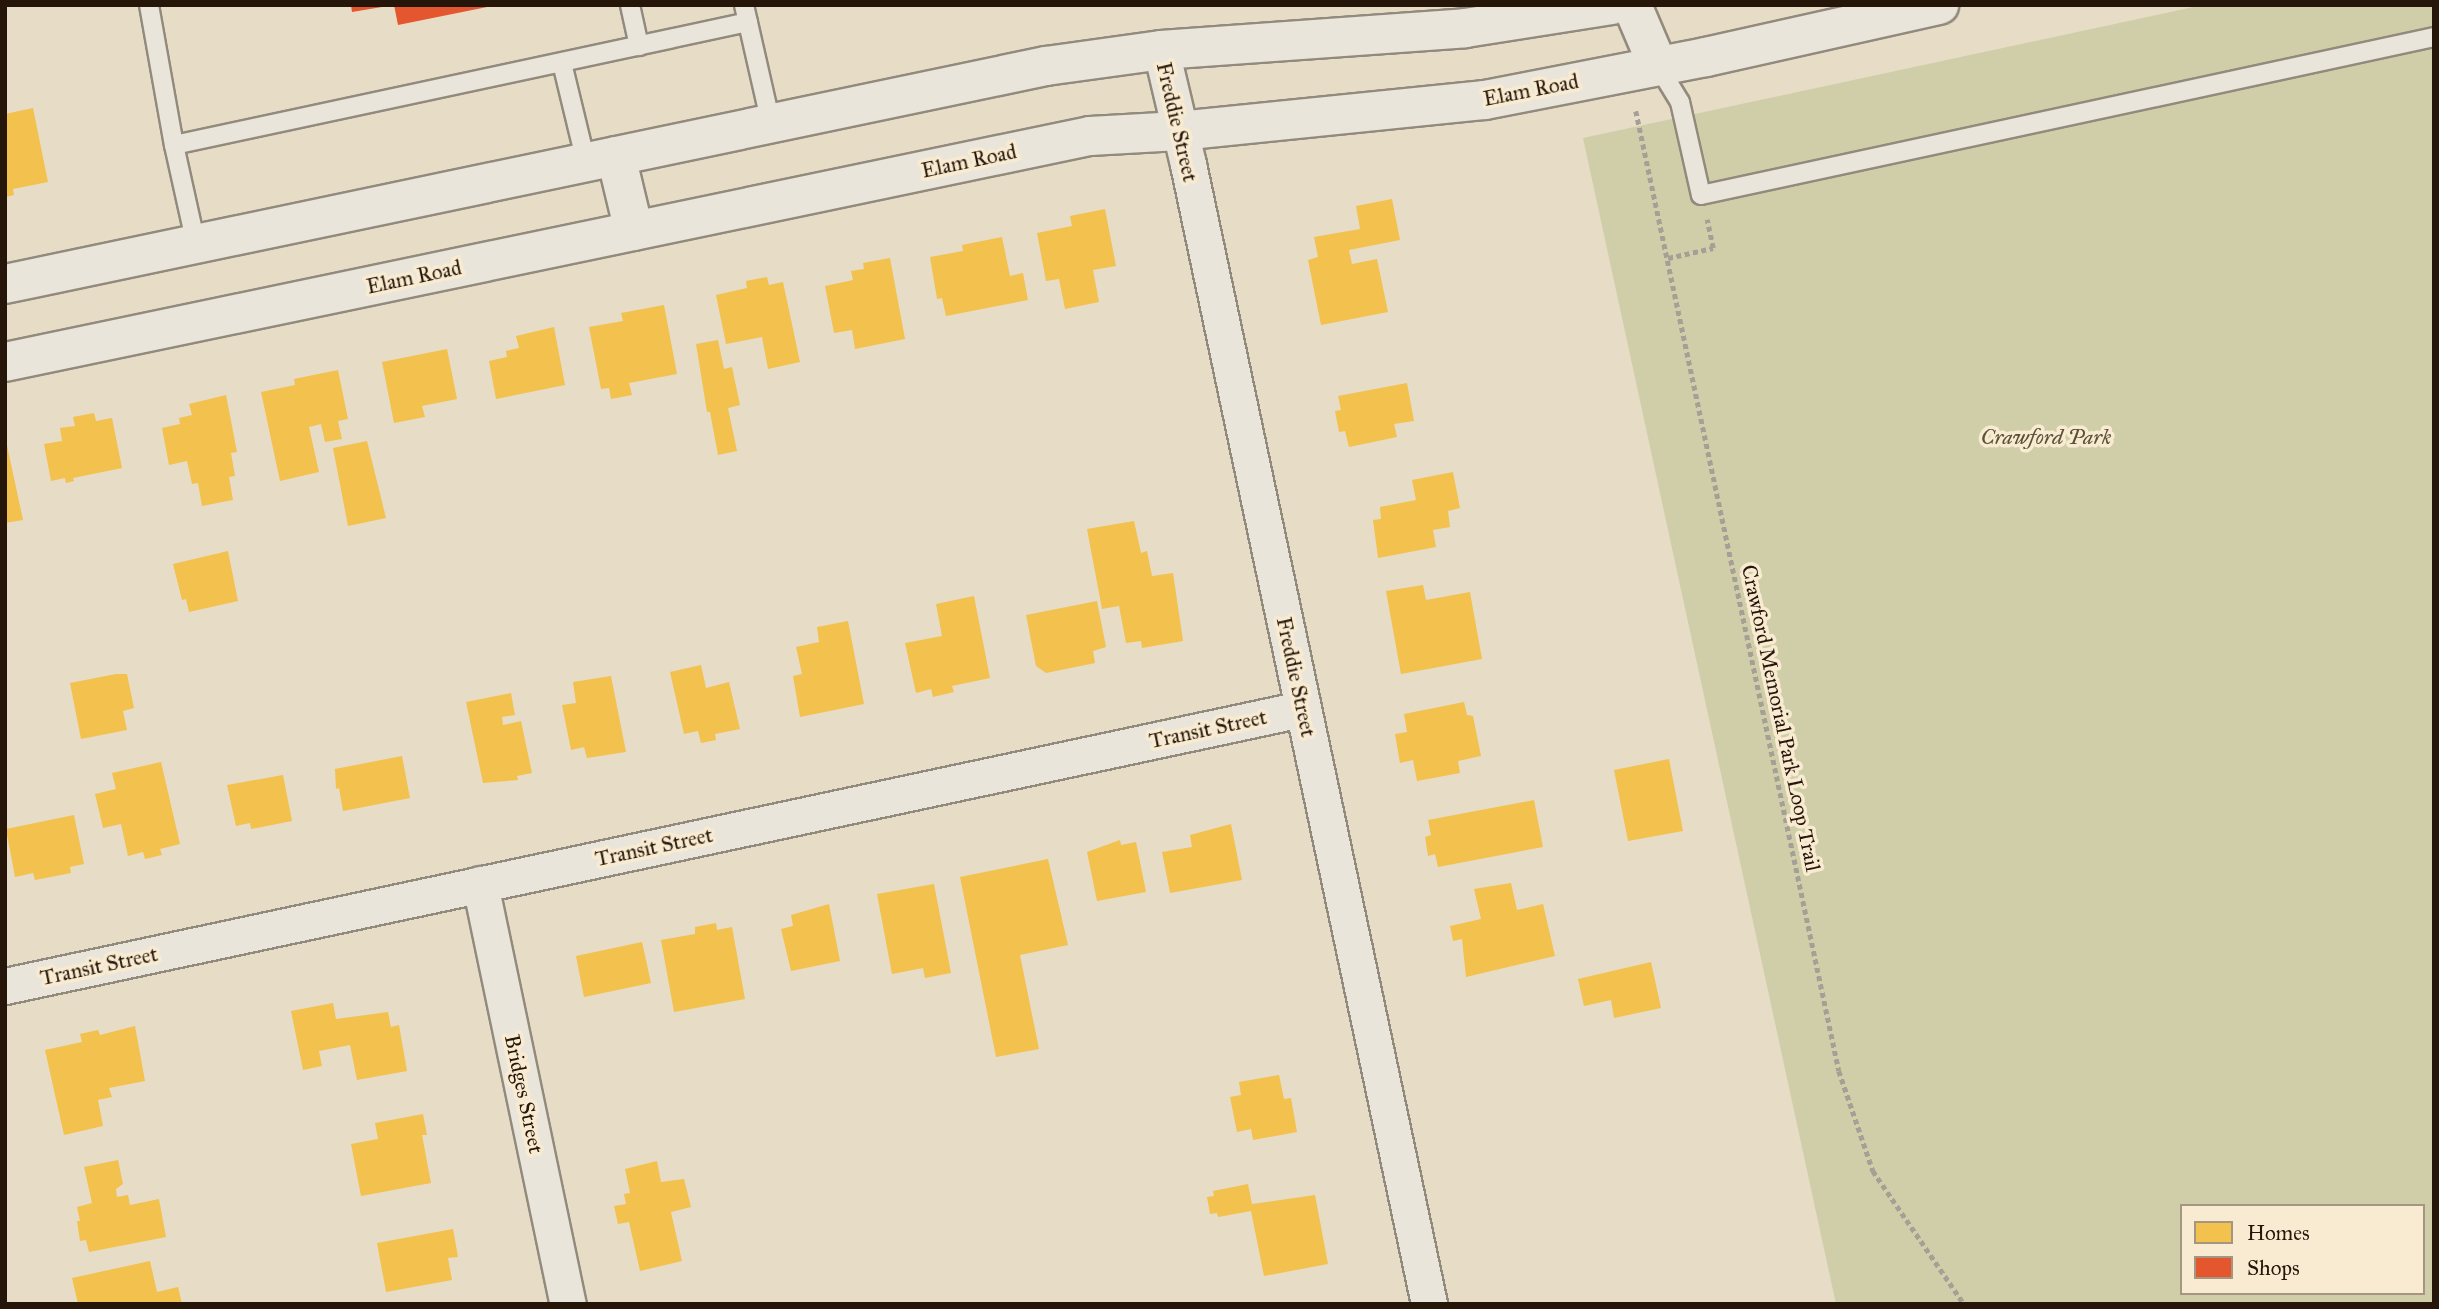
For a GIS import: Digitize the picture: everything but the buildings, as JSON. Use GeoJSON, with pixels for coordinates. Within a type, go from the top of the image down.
{"type":"FeatureCollection","features":[{"type":"Feature","properties":{"kind":"main road"},"geometry":{"type":"LineString","coordinates":[[5,284],[1046,66],[1161,50],[1465,28],[1612,5]]}},
{"type":"Feature","properties":{"kind":"main road"},"geometry":{"type":"LineString","coordinates":[[1632,5],[1658,66]]}},
{"type":"Feature","properties":{"kind":"main road","name":"Elam Road"},"geometry":{"type":"LineString","coordinates":[[5,362],[1090,136],[1179,131],[1485,100],[1658,66],[1939,5]]}},
{"type":"Feature","properties":{"kind":"main road"},"geometry":{"type":"LineString","coordinates":[[601,159],[634,231]]}},
{"type":"Feature","properties":{"kind":"street","name":"Freddie Street"},"geometry":{"type":"LineString","coordinates":[[1161,50],[1429,1304]]}},
{"type":"Feature","properties":{"kind":"street","name":"Transit Street"},"geometry":{"type":"LineString","coordinates":[[5,986],[1302,709]]}},
{"type":"Feature","properties":{"kind":"street","name":"Bridges Street"},"geometry":{"type":"LineString","coordinates":[[480,884],[568,1304]]}},
{"type":"Feature","properties":{"kind":"lane"},"geometry":{"type":"LineString","coordinates":[[149,5],[174,145],[196,244]]}},
{"type":"Feature","properties":{"kind":"lane"},"geometry":{"type":"LineString","coordinates":[[630,5],[639,46]]}},
{"type":"Feature","properties":{"kind":"lane"},"geometry":{"type":"LineString","coordinates":[[174,145],[639,46],[746,14],[771,124]]}},
{"type":"Feature","properties":{"kind":"lane"},"geometry":{"type":"LineString","coordinates":[[1658,66],[1680,102],[1701,195],[2434,37]]}},
{"type":"Feature","properties":{"kind":"lane"},"geometry":{"type":"LineString","coordinates":[[562,63],[601,159]]}},
{"type":"Feature","properties":{"kind":"path","name":"Crawford Memorial Park Loop Trail"},"geometry":{"type":"LineString","coordinates":[[1636,111],[1839,1071],[1872,1171],[1964,1304]]}},
{"type":"Feature","properties":{"kind":"path"},"geometry":{"type":"LineString","coordinates":[[1668,258],[1713,248],[1701,195]]}},
{"type":"Feature","properties":{"kind":"green space","name":"Crawford Park"},"geometry":{"type":"Polygon","coordinates":[[[2203,5],[2434,5],[2434,1304],[1836,1304],[1583,138],[2203,5]]]}}]}
